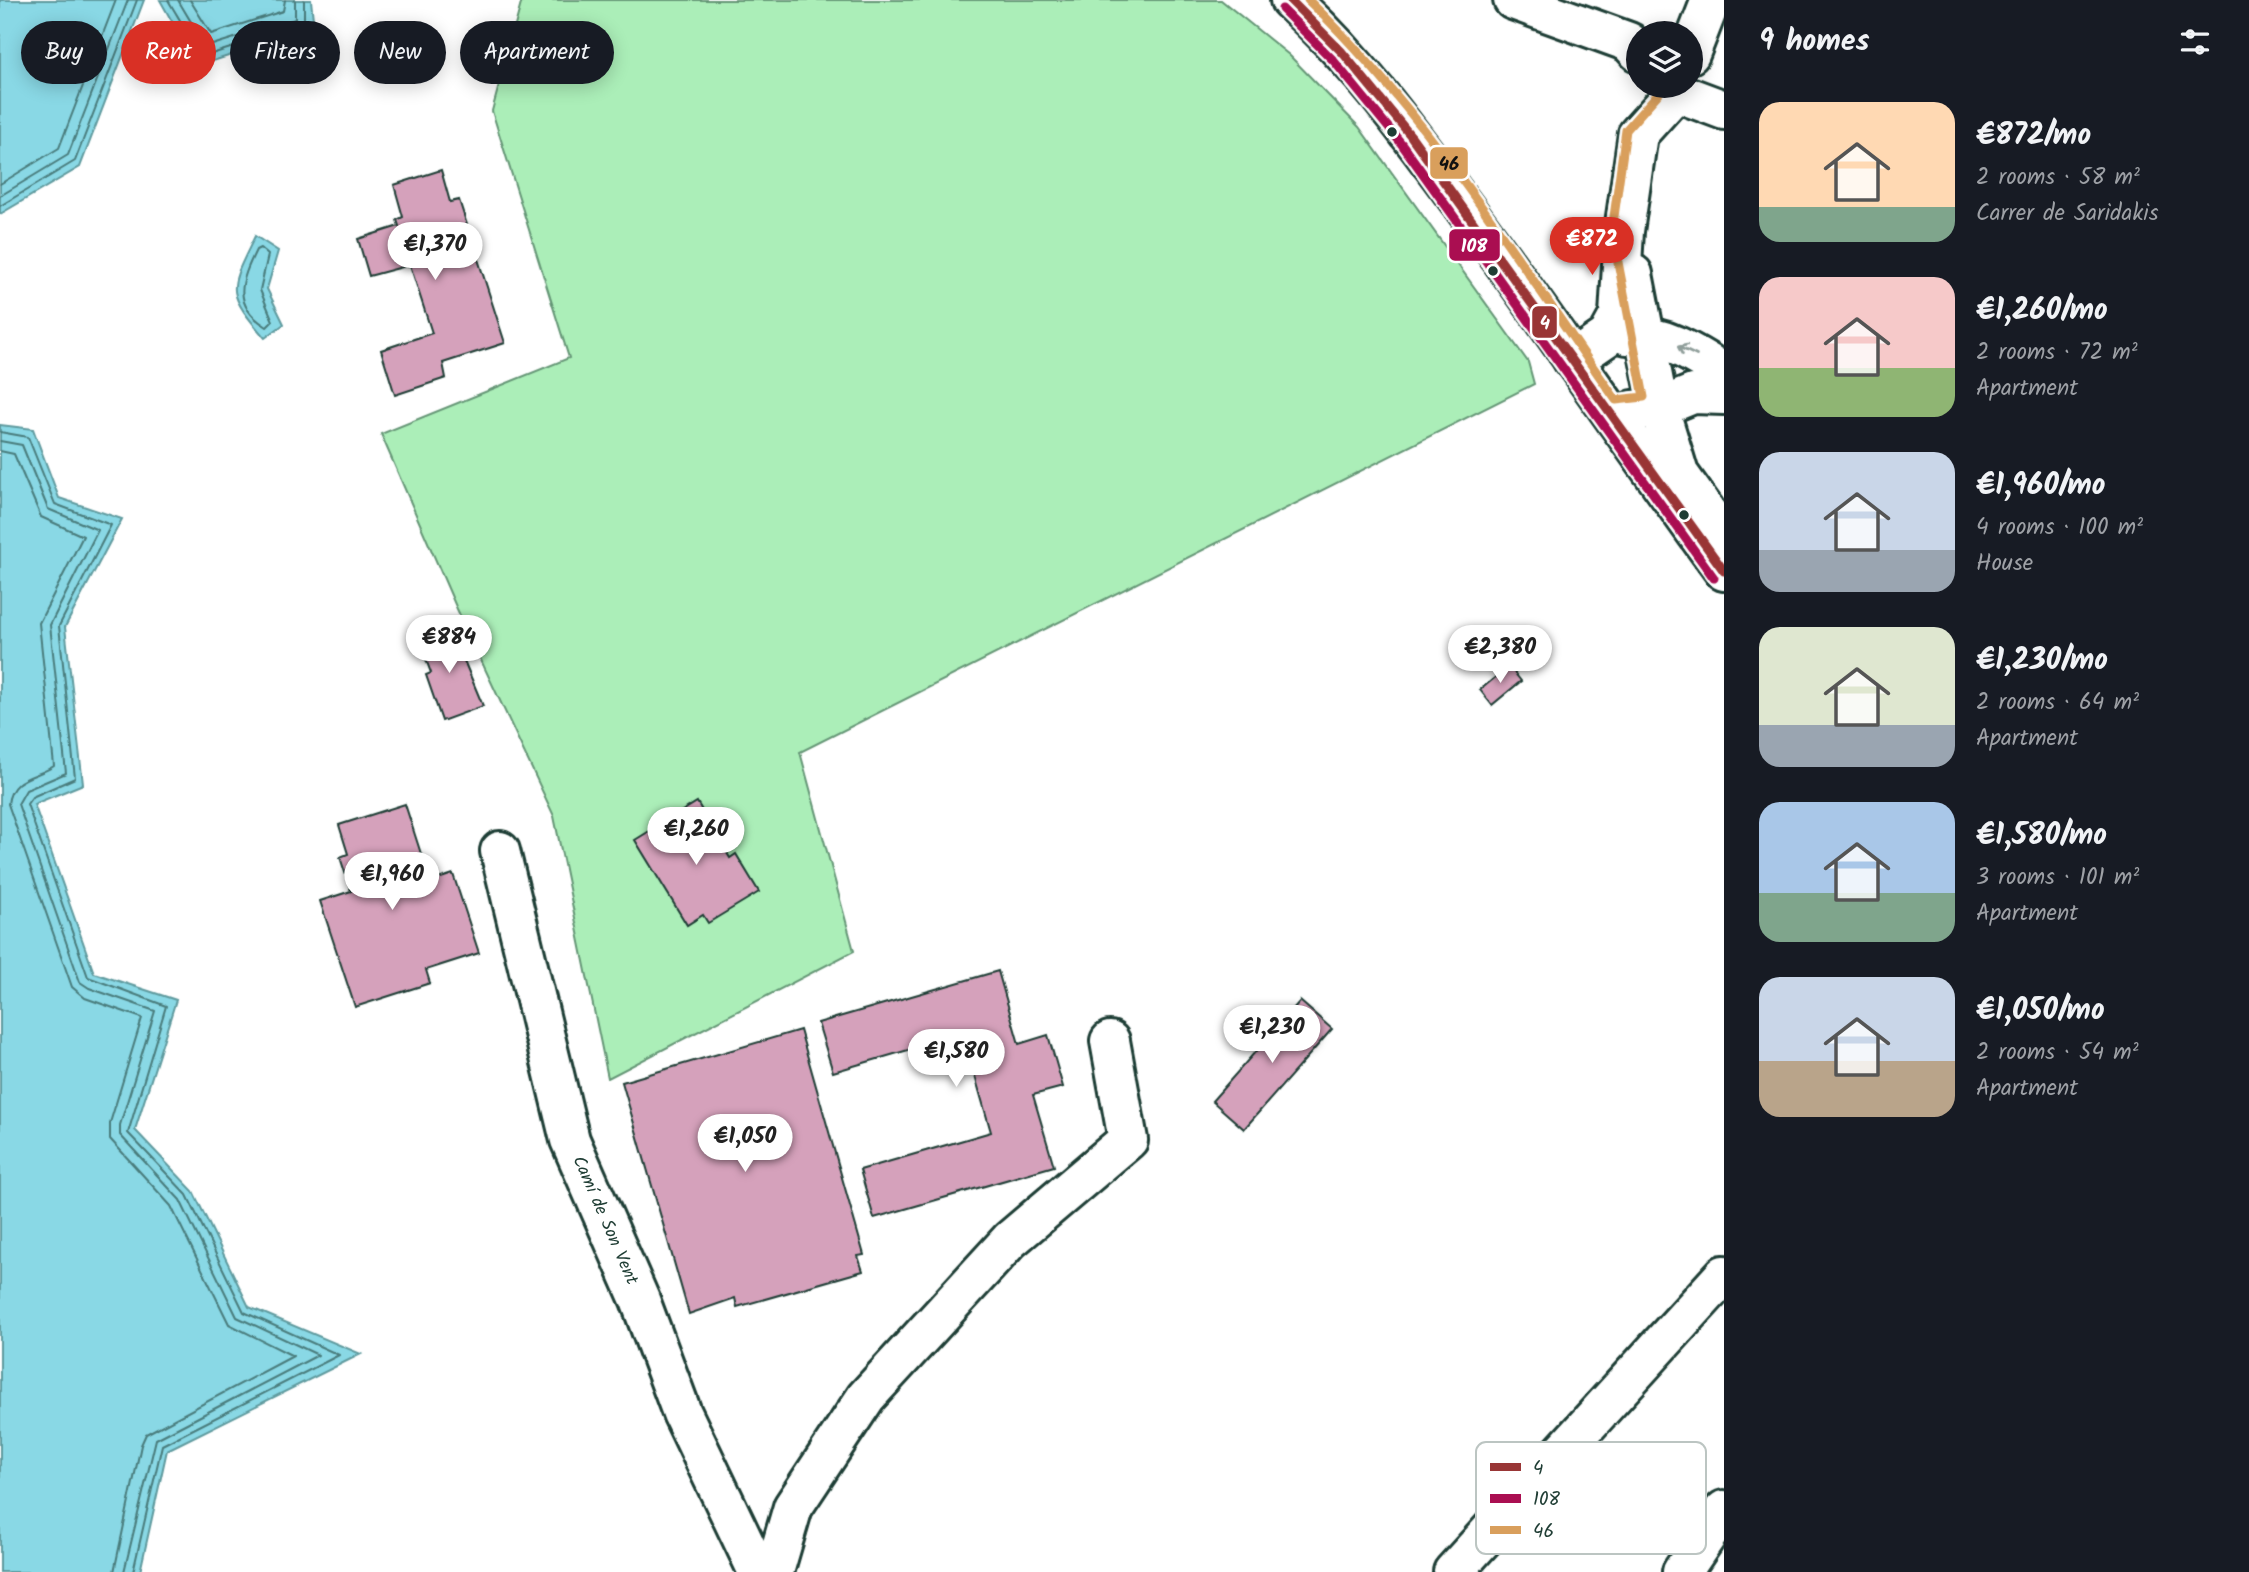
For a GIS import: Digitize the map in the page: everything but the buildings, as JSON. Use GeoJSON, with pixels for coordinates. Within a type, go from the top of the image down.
{"type":"FeatureCollection","features":[{"type":"Feature","properties":{"kind":"street"},"geometry":{"type":"LineString","coordinates":[[1290,0],[1353,62],[1381,96],[1724,571]]}},
{"type":"Feature","properties":{"kind":"street"},"geometry":{"type":"LineString","coordinates":[[1513,0],[1626,41]]}},
{"type":"Feature","properties":{"kind":"street"},"geometry":{"type":"LineString","coordinates":[[1703,21],[1711,0]]}},
{"type":"Feature","properties":{"kind":"street"},"geometry":{"type":"LineString","coordinates":[[1573,360],[1608,336],[1619,316],[1624,231],[1638,134],[1667,98]]}},
{"type":"Feature","properties":{"kind":"street"},"geometry":{"type":"LineString","coordinates":[[1697,98],[1724,110]]}},
{"type":"Feature","properties":{"kind":"street"},"geometry":{"type":"LineString","coordinates":[[1624,231],[1659,408],[1679,474],[1724,537]]}},
{"type":"Feature","properties":{"kind":"street"},"geometry":{"type":"LineString","coordinates":[[1608,336],[1646,334],[1692,353],[1724,373]]}},
{"type":"Feature","properties":{"kind":"street"},"geometry":{"type":"LineString","coordinates":[[1610,413],[1659,408],[1693,394],[1724,395]]}},
{"type":"Feature","properties":{"kind":"street","name":"Camí de Son Vent"},"geometry":{"type":"LineString","coordinates":[[500,851],[570,1140],[640,1300],[682,1413],[758,1572]]}},
{"type":"Feature","properties":{"kind":"street"},"geometry":{"type":"LineString","coordinates":[[774,1572],[793,1507],[866,1398],[1010,1240],[1128,1140],[1110,1041]]}},
{"type":"Feature","properties":{"kind":"street"},"geometry":{"type":"LineString","coordinates":[[1572,1442],[1724,1275]]}},
{"type":"Feature","properties":{"kind":"street"},"geometry":{"type":"LineString","coordinates":[[1706,1537],[1724,1510]]}},
{"type":"Feature","properties":{"kind":"street"},"geometry":{"type":"LineString","coordinates":[[1453,1572],[1476,1547]]}},
{"type":"Feature","properties":{"kind":"street"},"geometry":{"type":"LineString","coordinates":[[1682,1572],[1694,1554]]}},
{"type":"Feature","properties":{"kind":"green space"},"geometry":{"type":"Polygon","coordinates":[[[522,0],[1221,0],[1289,55],[1359,127],[1528,362],[1534,384],[800,752],[854,951],[608,1078],[554,816],[457,609],[381,434],[569,358],[492,111],[499,84],[614,84],[614,21],[516,21],[522,0]]]}},
{"type":"Feature","properties":{"kind":"water"},"geometry":{"type":"Polygon","coordinates":[[[0,0],[144,0],[136,21],[121,21],[121,60],[80,167],[0,214],[0,0]]]}},
{"type":"Feature","properties":{"kind":"water"},"geometry":{"type":"Polygon","coordinates":[[[160,0],[311,0],[313,21],[230,21],[230,56],[216,60],[216,21],[172,21],[160,0]]]}},
{"type":"Feature","properties":{"kind":"water"},"geometry":{"type":"Polygon","coordinates":[[[255,236],[278,251],[267,289],[284,324],[265,338],[242,309],[235,289],[240,268],[255,236]]]}},
{"type":"Feature","properties":{"kind":"water"},"geometry":{"type":"Polygon","coordinates":[[[0,425],[33,429],[59,498],[122,519],[65,627],[83,784],[34,804],[94,973],[176,1000],[135,1130],[193,1191],[249,1307],[361,1354],[167,1450],[140,1572],[0,1572],[0,425]]]}},
{"type":"Feature","properties":{"kind":"transit line","name":"4"},"geometry":{"type":"LineString","coordinates":[[1290,0],[1342,52],[1411,136],[1724,571]]}},
{"type":"Feature","properties":{"kind":"transit line","name":"46"},"geometry":{"type":"LineString","coordinates":[[1308,0],[1394,92],[1433,142],[1508,244],[1616,400],[1644,397],[1612,231],[1626,130],[1654,98]]}},
{"type":"Feature","properties":{"kind":"transit line","name":"108"},"geometry":{"type":"LineString","coordinates":[[1282,9],[1333,60],[1401,143],[1714,578]]}}]}
